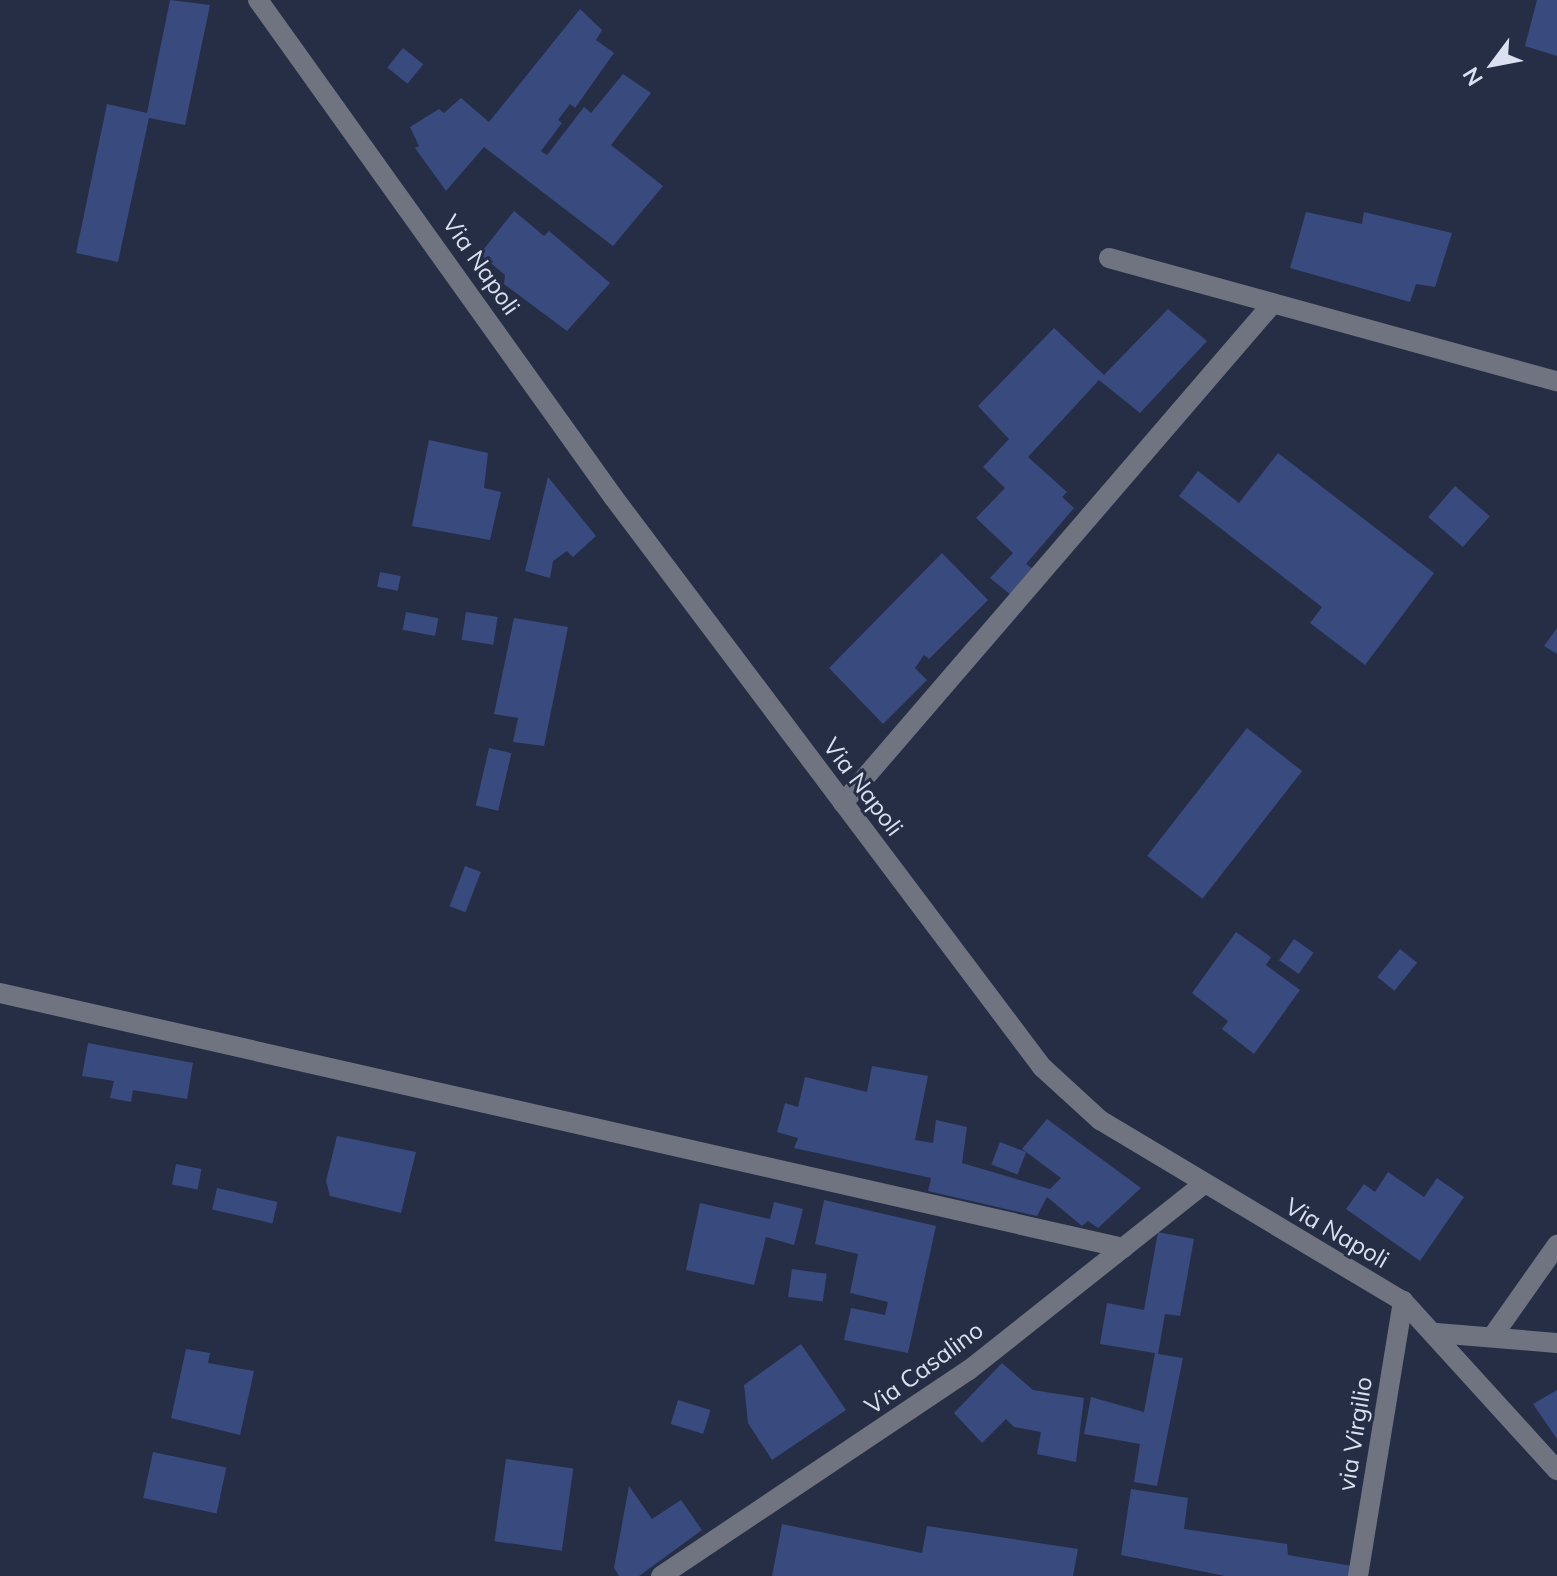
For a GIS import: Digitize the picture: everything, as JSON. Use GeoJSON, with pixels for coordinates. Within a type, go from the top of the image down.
{"type":"FeatureCollection","features":[{"type":"Feature","properties":{"kind":"street","name":"Via Napoli"},"geometry":{"type":"LineString","coordinates":[[258,0],[614,498],[1010,1027],[1066,1094],[1204,1184],[1403,1301],[1436,1333],[1557,1470]]}},
{"type":"Feature","properties":{"kind":"street"},"geometry":{"type":"LineString","coordinates":[[1109,258],[1557,381]]}},
{"type":"Feature","properties":{"kind":"street"},"geometry":{"type":"LineString","coordinates":[[843,803],[1273,303]]}},
{"type":"Feature","properties":{"kind":"street"},"geometry":{"type":"LineString","coordinates":[[0,993],[1123,1248]]}},
{"type":"Feature","properties":{"kind":"street","name":"Via Casalino"},"geometry":{"type":"LineString","coordinates":[[661,1576],[969,1370],[1204,1184]]}},
{"type":"Feature","properties":{"kind":"street"},"geometry":{"type":"LineString","coordinates":[[1492,1337],[1557,1245]]}},
{"type":"Feature","properties":{"kind":"street","name":"via Virgilio"},"geometry":{"type":"LineString","coordinates":[[1358,1576],[1403,1301]]}},
{"type":"Feature","properties":{"kind":"street"},"geometry":{"type":"LineString","coordinates":[[1436,1333],[1557,1343]]}},
{"type":"Feature","properties":{"kind":"building"},"geometry":{"type":"Polygon","coordinates":[[[170,0],[210,5],[185,125],[149,118],[118,262],[76,253],[107,104],[147,113],[170,0]]]}},
{"type":"Feature","properties":{"kind":"building"},"geometry":{"type":"Polygon","coordinates":[[[1537,0],[1557,0],[1557,56],[1525,46],[1537,0]]]}},
{"type":"Feature","properties":{"kind":"building"},"geometry":{"type":"Polygon","coordinates":[[[580,9],[602,30],[596,40],[614,53],[575,108],[570,104],[558,120],[562,123],[541,151],[547,155],[584,107],[591,113],[623,74],[651,93],[611,145],[663,186],[613,246],[484,147],[446,191],[415,148],[419,146],[410,127],[439,109],[444,113],[461,98],[489,122],[580,9]]]}},
{"type":"Feature","properties":{"kind":"building"},"geometry":{"type":"Polygon","coordinates":[[[403,48],[423,64],[407,84],[387,67],[403,48]]]}},
{"type":"Feature","properties":{"kind":"building"},"geometry":{"type":"Polygon","coordinates":[[[514,211],[544,236],[549,231],[610,283],[567,331],[504,284],[505,275],[480,254],[514,211]]]}},
{"type":"Feature","properties":{"kind":"building"},"geometry":{"type":"Polygon","coordinates":[[[1306,212],[1362,224],[1364,212],[1452,233],[1435,287],[1416,284],[1410,302],[1290,268],[1306,212]]]}},
{"type":"Feature","properties":{"kind":"building"},"geometry":{"type":"Polygon","coordinates":[[[1168,309],[1207,341],[1140,413],[1099,380],[1028,457],[1067,492],[1062,497],[1074,508],[1026,564],[1033,569],[1011,595],[990,578],[1013,553],[976,518],[1005,488],[983,467],[1009,439],[978,406],[1054,328],[1104,375],[1168,309]]]}},
{"type":"Feature","properties":{"kind":"building"},"geometry":{"type":"Polygon","coordinates":[[[429,440],[488,453],[484,488],[501,492],[490,540],[412,526],[429,440]]]}},
{"type":"Feature","properties":{"kind":"building"},"geometry":{"type":"Polygon","coordinates":[[[1278,453],[1434,573],[1365,665],[1310,623],[1322,607],[1179,496],[1198,471],[1239,503],[1278,453]]]}},
{"type":"Feature","properties":{"kind":"building"},"geometry":{"type":"Polygon","coordinates":[[[548,477],[596,536],[573,557],[567,551],[553,561],[550,578],[525,571],[548,477]]]}},
{"type":"Feature","properties":{"kind":"building"},"geometry":{"type":"Polygon","coordinates":[[[1455,486],[1490,516],[1463,547],[1428,517],[1455,486]]]}},
{"type":"Feature","properties":{"kind":"building"},"geometry":{"type":"Polygon","coordinates":[[[942,553],[988,600],[929,659],[924,655],[915,668],[927,680],[883,724],[829,668],[942,553]]]}},
{"type":"Feature","properties":{"kind":"building"},"geometry":{"type":"Polygon","coordinates":[[[380,572],[401,576],[398,591],[377,587],[380,572]]]}},
{"type":"Feature","properties":{"kind":"building"},"geometry":{"type":"Polygon","coordinates":[[[406,612],[438,618],[435,636],[403,630],[406,612]]]}},
{"type":"Feature","properties":{"kind":"building"},"geometry":{"type":"Polygon","coordinates":[[[466,612],[498,617],[493,645],[462,640],[466,612]]]}},
{"type":"Feature","properties":{"kind":"building"},"geometry":{"type":"Polygon","coordinates":[[[514,618],[568,627],[544,746],[513,742],[518,718],[494,714],[514,618]]]}},
{"type":"Feature","properties":{"kind":"building"},"geometry":{"type":"Polygon","coordinates":[[[1557,628],[1557,654],[1544,646],[1557,628]]]}},
{"type":"Feature","properties":{"kind":"building"},"geometry":{"type":"Polygon","coordinates":[[[1247,728],[1302,771],[1202,899],[1147,856],[1247,728]]]}},
{"type":"Feature","properties":{"kind":"building"},"geometry":{"type":"Polygon","coordinates":[[[489,748],[511,753],[498,811],[476,805],[489,748]]]}},
{"type":"Feature","properties":{"kind":"building"},"geometry":{"type":"Polygon","coordinates":[[[465,866],[481,872],[465,912],[450,906],[465,866]]]}},
{"type":"Feature","properties":{"kind":"building"},"geometry":{"type":"Polygon","coordinates":[[[1236,932],[1271,957],[1266,965],[1300,990],[1254,1054],[1222,1029],[1228,1021],[1192,993],[1236,932]]]}},
{"type":"Feature","properties":{"kind":"building"},"geometry":{"type":"Polygon","coordinates":[[[1294,939],[1314,953],[1299,974],[1279,960],[1294,939]]]}},
{"type":"Feature","properties":{"kind":"building"},"geometry":{"type":"Polygon","coordinates":[[[1400,949],[1417,963],[1394,991],[1377,977],[1400,949]]]}},
{"type":"Feature","properties":{"kind":"building"},"geometry":{"type":"Polygon","coordinates":[[[88,1043],[193,1063],[187,1099],[133,1090],[131,1102],[110,1098],[114,1081],[82,1076],[88,1043]]]}},
{"type":"Feature","properties":{"kind":"building"},"geometry":{"type":"Polygon","coordinates":[[[872,1066],[928,1076],[915,1140],[933,1143],[936,1120],[967,1127],[962,1163],[1050,1189],[1061,1178],[1022,1149],[1047,1119],[1141,1188],[1098,1228],[1088,1221],[1082,1226],[1047,1197],[1037,1216],[928,1191],[931,1178],[794,1148],[798,1138],[777,1132],[785,1103],[798,1107],[805,1077],[867,1092],[872,1066]]]}},
{"type":"Feature","properties":{"kind":"building"},"geometry":{"type":"Polygon","coordinates":[[[337,1136],[416,1152],[401,1213],[330,1196],[326,1181],[337,1136]]]}},
{"type":"Feature","properties":{"kind":"building"},"geometry":{"type":"Polygon","coordinates":[[[1000,1142],[1026,1152],[1018,1174],[991,1164],[1000,1142]]]}},
{"type":"Feature","properties":{"kind":"building"},"geometry":{"type":"Polygon","coordinates":[[[176,1164],[202,1169],[198,1190],[172,1185],[176,1164]]]}},
{"type":"Feature","properties":{"kind":"building"},"geometry":{"type":"Polygon","coordinates":[[[1388,1172],[1424,1197],[1437,1178],[1464,1197],[1420,1261],[1346,1209],[1364,1184],[1375,1192],[1388,1172]]]}},
{"type":"Feature","properties":{"kind":"building"},"geometry":{"type":"Polygon","coordinates":[[[217,1188],[277,1202],[272,1223],[212,1209],[217,1188]]]}},
{"type":"Feature","properties":{"kind":"building"},"geometry":{"type":"Polygon","coordinates":[[[824,1200],[936,1226],[908,1353],[844,1340],[851,1308],[885,1315],[888,1302],[850,1293],[858,1254],[815,1244],[824,1200]]]}},
{"type":"Feature","properties":{"kind":"building"},"geometry":{"type":"Polygon","coordinates":[[[774,1202],[803,1209],[794,1245],[766,1237],[754,1285],[686,1270],[700,1203],[770,1219],[774,1202]]]}},
{"type":"Feature","properties":{"kind":"building"},"geometry":{"type":"Polygon","coordinates":[[[1158,1232],[1194,1239],[1180,1316],[1165,1314],[1158,1354],[1183,1358],[1157,1486],[1134,1482],[1140,1444],[1084,1434],[1091,1397],[1144,1412],[1155,1353],[1100,1344],[1107,1303],[1144,1310],[1158,1232]]]}},
{"type":"Feature","properties":{"kind":"building"},"geometry":{"type":"Polygon","coordinates":[[[792,1269],[827,1274],[823,1302],[788,1297],[792,1269]]]}},
{"type":"Feature","properties":{"kind":"building"},"geometry":{"type":"Polygon","coordinates":[[[801,1344],[846,1410],[772,1460],[748,1423],[744,1385],[801,1344]]]}},
{"type":"Feature","properties":{"kind":"building"},"geometry":{"type":"Polygon","coordinates":[[[186,1349],[210,1353],[208,1363],[254,1371],[240,1435],[171,1418],[186,1349]]]}},
{"type":"Feature","properties":{"kind":"building"},"geometry":{"type":"Polygon","coordinates":[[[1002,1363],[1033,1390],[1084,1398],[1076,1462],[1037,1454],[1041,1432],[1014,1427],[1006,1419],[982,1443],[954,1413],[1002,1363]]]}},
{"type":"Feature","properties":{"kind":"building"},"geometry":{"type":"Polygon","coordinates":[[[1557,1390],[1557,1439],[1533,1404],[1557,1390]]]}},
{"type":"Feature","properties":{"kind":"building"},"geometry":{"type":"Polygon","coordinates":[[[678,1400],[711,1410],[703,1434],[671,1424],[678,1400]]]}},
{"type":"Feature","properties":{"kind":"building"},"geometry":{"type":"Polygon","coordinates":[[[153,1452],[226,1468],[217,1514],[143,1498],[153,1452]]]}},
{"type":"Feature","properties":{"kind":"building"},"geometry":{"type":"Polygon","coordinates":[[[506,1459],[573,1468],[562,1551],[494,1541],[506,1459]]]}},
{"type":"Feature","properties":{"kind":"building"},"geometry":{"type":"Polygon","coordinates":[[[629,1486],[652,1519],[681,1500],[702,1530],[639,1576],[619,1576],[614,1568],[629,1486]]]}},
{"type":"Feature","properties":{"kind":"building"},"geometry":{"type":"Polygon","coordinates":[[[1131,1489],[1188,1498],[1184,1529],[1287,1544],[1288,1555],[1352,1566],[1350,1576],[1225,1576],[1121,1555],[1131,1489]]]}},
{"type":"Feature","properties":{"kind":"building"},"geometry":{"type":"Polygon","coordinates":[[[782,1524],[922,1553],[927,1526],[1078,1549],[1073,1576],[772,1576],[782,1524]]]}}]}
